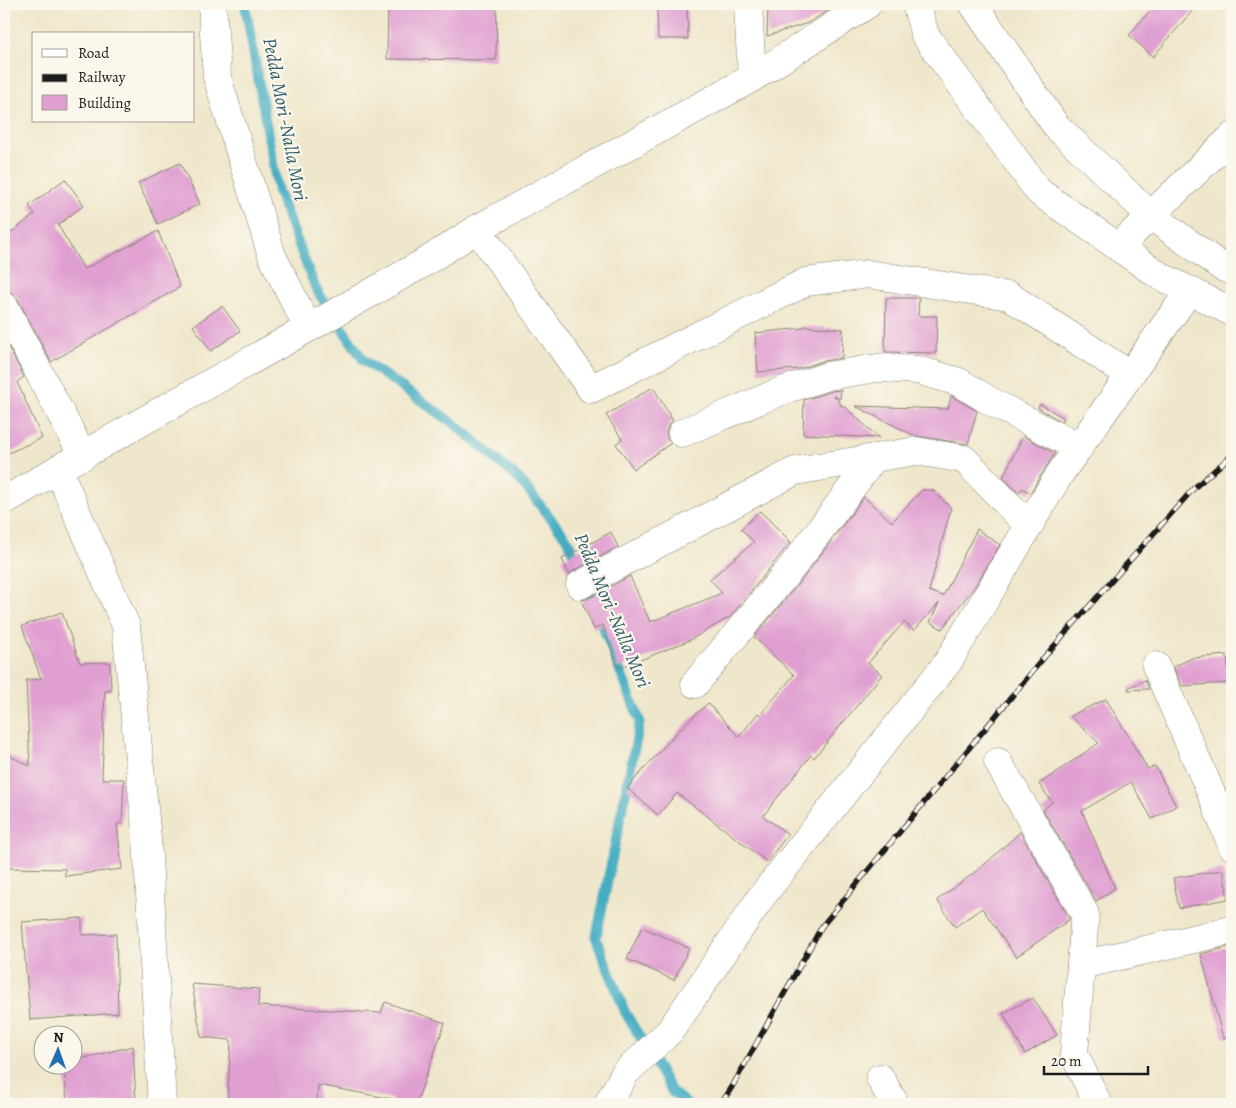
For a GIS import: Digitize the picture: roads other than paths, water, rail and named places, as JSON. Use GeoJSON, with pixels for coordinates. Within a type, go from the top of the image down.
{"type":"FeatureCollection","features":[{"type":"Feature","properties":{"kind":"street"},"geometry":{"type":"LineString","coordinates":[[212,4],[217,76],[272,256],[308,328]]}},
{"type":"Feature","properties":{"kind":"street"},"geometry":{"type":"LineString","coordinates":[[748,4],[752,78]]}},
{"type":"Feature","properties":{"kind":"street"},"geometry":{"type":"LineString","coordinates":[[4,501],[422,264],[477,229],[752,78],[868,4]]}},
{"type":"Feature","properties":{"kind":"street"},"geometry":{"type":"LineString","coordinates":[[916,4],[925,35],[1039,192],[1160,276],[1232,312]]}},
{"type":"Feature","properties":{"kind":"street"},"geometry":{"type":"LineString","coordinates":[[973,4],[1056,126],[1150,215],[1222,267],[1232,271]]}},
{"type":"Feature","properties":{"kind":"street"},"geometry":{"type":"LineString","coordinates":[[1118,246],[1232,137]]}},
{"type":"Feature","properties":{"kind":"street"},"geometry":{"type":"LineString","coordinates":[[477,229],[591,389],[806,282],[868,274],[1009,296],[1130,375]]}},
{"type":"Feature","properties":{"kind":"street"},"geometry":{"type":"LineString","coordinates":[[608,1104],[625,1073],[670,1030],[762,896],[948,662],[1059,475],[1190,290]]}},
{"type":"Feature","properties":{"kind":"street"},"geometry":{"type":"LineString","coordinates":[[4,306],[83,456]]}},
{"type":"Feature","properties":{"kind":"street"},"geometry":{"type":"LineString","coordinates":[[682,433],[784,390],[828,376],[877,368],[918,370],[959,382],[990,401],[1079,448]]}},
{"type":"Feature","properties":{"kind":"street"},"geometry":{"type":"LineString","coordinates":[[580,585],[795,471],[916,451],[964,459],[1029,526]]}},
{"type":"Feature","properties":{"kind":"street"},"geometry":{"type":"LineString","coordinates":[[695,684],[792,567],[874,458]]}},
{"type":"Feature","properties":{"kind":"street"},"geometry":{"type":"LineString","coordinates":[[58,469],[126,626],[147,839],[162,1104]]}},
{"type":"Feature","properties":{"kind":"street"},"geometry":{"type":"LineString","coordinates":[[1156,666],[1222,789],[1232,846]]}},
{"type":"Feature","properties":{"kind":"street"},"geometry":{"type":"LineString","coordinates":[[998,762],[1085,914],[1074,1054],[1098,1104]]}},
{"type":"Feature","properties":{"kind":"street"},"geometry":{"type":"LineString","coordinates":[[1081,965],[1232,930]]}},
{"type":"Feature","properties":{"kind":"street"},"geometry":{"type":"LineString","coordinates":[[880,1078],[895,1104]]}},
{"type":"Feature","properties":{"kind":"waterway","name":"Pedda Mori -Nalla Mori"},"geometry":{"type":"LineString","coordinates":[[245,4],[278,192],[316,289],[364,361],[456,425],[520,480],[568,540],[640,721],[596,938],[625,1012],[672,1092],[687,1104]]}},
{"type":"Feature","properties":{"kind":"railway"},"geometry":{"type":"LineString","coordinates":[[721,1104],[822,926],[1046,655],[1194,488],[1232,455]]}}]}
